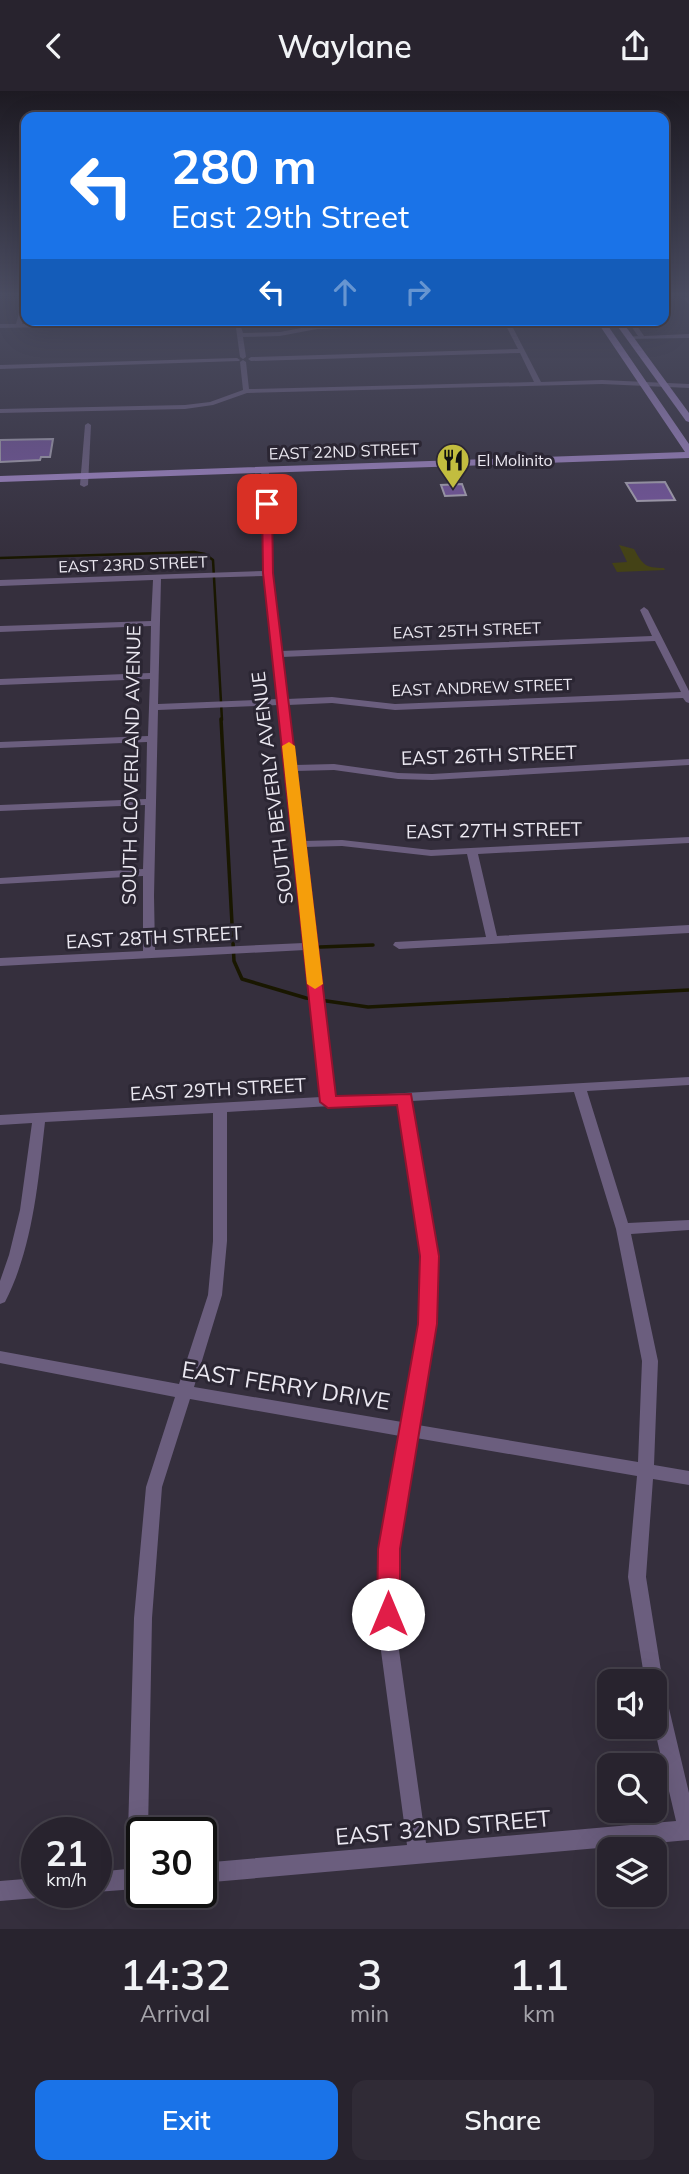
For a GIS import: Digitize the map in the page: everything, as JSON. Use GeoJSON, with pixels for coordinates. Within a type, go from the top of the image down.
{"type":"FeatureCollection","features":[{"type":"Feature","properties":{"kind":"main road"},"geometry":{"type":"LineString","coordinates":[[643,383],[689,453]]}},
{"type":"Feature","properties":{"kind":"main road"},"geometry":{"type":"LineString","coordinates":[[666,385],[689,419]]}},
{"type":"Feature","properties":{"kind":"main road","name":"EAST 22ND STREET"},"geometry":{"type":"LineString","coordinates":[[265,474],[689,453]]}},
{"type":"Feature","properties":{"kind":"main road","name":"EAST 22ND STREET"},"geometry":{"type":"LineString","coordinates":[[0,479],[84,480],[689,464]]}},
{"type":"Feature","properties":{"kind":"main road","name":"EAST 22ND STREET"},"geometry":{"type":"LineString","coordinates":[[0,487],[84,480]]}},
{"type":"Feature","properties":{"kind":"street"},"geometry":{"type":"LineString","coordinates":[[245,383],[246,391]]}},
{"type":"Feature","properties":{"kind":"street"},"geometry":{"type":"LineString","coordinates":[[0,411],[125,409],[211,404],[246,391],[538,383],[689,386]]}},
{"type":"Feature","properties":{"kind":"street"},"geometry":{"type":"LineString","coordinates":[[88,425],[125,409]]}},
{"type":"Feature","properties":{"kind":"street"},"geometry":{"type":"LineString","coordinates":[[47,410],[74,416],[88,425]]}},
{"type":"Feature","properties":{"kind":"street"},"geometry":{"type":"LineString","coordinates":[[84,480],[88,425]]}},
{"type":"Feature","properties":{"kind":"street","name":"SOUTH BEVERLY AVENUE"},"geometry":{"type":"LineString","coordinates":[[265,474],[268,573],[328,1102]]}},
{"type":"Feature","properties":{"kind":"street","name":"EAST 23RD STREET"},"geometry":{"type":"LineString","coordinates":[[0,583],[268,573]]}},
{"type":"Feature","properties":{"kind":"street","name":"SOUTH CLOVERLAND AVENUE"},"geometry":{"type":"LineString","coordinates":[[149,954],[157,578]]}},
{"type":"Feature","properties":{"kind":"street"},"geometry":{"type":"LineString","coordinates":[[644,610],[687,698]]}},
{"type":"Feature","properties":{"kind":"street"},"geometry":{"type":"LineString","coordinates":[[0,629],[156,623]]}},
{"type":"Feature","properties":{"kind":"street","name":"EAST 25TH STREET"},"geometry":{"type":"LineString","coordinates":[[278,654],[657,638]]}},
{"type":"Feature","properties":{"kind":"street"},"geometry":{"type":"LineString","coordinates":[[0,682],[153,676]]}},
{"type":"Feature","properties":{"kind":"street","name":"EAST ANDREW STREET"},"geometry":{"type":"LineString","coordinates":[[153,707],[332,700],[395,707],[687,698]]}},
{"type":"Feature","properties":{"kind":"street"},"geometry":{"type":"LineString","coordinates":[[0,745],[152,739]]}},
{"type":"Feature","properties":{"kind":"street","name":"EAST 26TH STREET"},"geometry":{"type":"LineString","coordinates":[[291,768],[334,767],[398,776],[432,777],[689,762]]}},
{"type":"Feature","properties":{"kind":"street"},"geometry":{"type":"LineString","coordinates":[[0,808],[151,802]]}},
{"type":"Feature","properties":{"kind":"street","name":"EAST 27TH STREET"},"geometry":{"type":"LineString","coordinates":[[300,844],[342,843],[431,853],[689,841]]}},
{"type":"Feature","properties":{"kind":"street"},"geometry":{"type":"LineString","coordinates":[[472,851],[492,939]]}},
{"type":"Feature","properties":{"kind":"street"},"geometry":{"type":"LineString","coordinates":[[0,881],[149,873]]}},
{"type":"Feature","properties":{"kind":"street"},"geometry":{"type":"LineString","coordinates":[[399,945],[689,929]]}},
{"type":"Feature","properties":{"kind":"street","name":"EAST 28TH STREET"},"geometry":{"type":"LineString","coordinates":[[0,962],[310,946]]}},
{"type":"Feature","properties":{"kind":"street","name":"EAST 29TH STREET"},"geometry":{"type":"LineString","coordinates":[[0,1120],[689,1081]]}},
{"type":"Feature","properties":{"kind":"street"},"geometry":{"type":"LineString","coordinates":[[580,1089],[623,1229],[649,1361],[646,1470],[637,1577],[652,1669]]}},
{"type":"Feature","properties":{"kind":"street"},"geometry":{"type":"LineString","coordinates":[[405,1098],[430,1256],[427,1324],[407,1428],[389,1549],[388,1636],[418,1854]]}},
{"type":"Feature","properties":{"kind":"street"},"geometry":{"type":"LineString","coordinates":[[140,1817],[143,1618],[154,1487],[215,1295],[220,1241],[220,1109]]}},
{"type":"Feature","properties":{"kind":"street"},"geometry":{"type":"LineString","coordinates":[[0,1298],[9,1280],[25,1222],[39,1118]]}},
{"type":"Feature","properties":{"kind":"street"},"geometry":{"type":"LineString","coordinates":[[623,1229],[689,1225]]}},
{"type":"Feature","properties":{"kind":"street","name":"EAST FERRY DRIVE"},"geometry":{"type":"LineString","coordinates":[[0,1357],[185,1392],[689,1478]]}},
{"type":"Feature","properties":{"kind":"street"},"geometry":{"type":"LineString","coordinates":[[667,1738],[689,1830]]}},
{"type":"Feature","properties":{"kind":"street","name":"EAST 32ND STREET"},"geometry":{"type":"LineString","coordinates":[[217,1872],[689,1830]]}},
{"type":"Feature","properties":{"kind":"street"},"geometry":{"type":"LineString","coordinates":[[0,1891],[21,1889]]}},
{"type":"Feature","properties":{"kind":"shaded area"},"geometry":{"type":"Polygon","coordinates":[[[619,545],[634,549],[645,565],[665,570],[617,572],[612,563],[627,562],[619,545]]]}},
{"type":"Feature","properties":{"kind":"building"},"geometry":{"type":"Polygon","coordinates":[[[53,439],[50,457],[0,462],[0,440],[53,439]]]}},
{"type":"Feature","properties":{"kind":"building"},"geometry":{"type":"Polygon","coordinates":[[[665,482],[675,500],[637,501],[626,483],[665,482]]]}},
{"type":"Feature","properties":{"kind":"building","name":"El Molinito"},"geometry":{"type":"Polygon","coordinates":[[[462,484],[466,495],[445,496],[441,485],[462,484]]]}},
{"type":"Feature","properties":{"kind":"waterway"},"geometry":{"type":"LineString","coordinates":[[0,558],[194,552],[205,554],[213,560],[222,720]]}},
{"type":"Feature","properties":{"kind":"waterway"},"geometry":{"type":"LineString","coordinates":[[221,719],[234,961],[242,979],[306,998],[368,1007],[689,990]]}},
{"type":"Feature","properties":{"kind":"waterway"},"geometry":{"type":"LineString","coordinates":[[320,947],[373,945]]}},
{"type":"Feature","properties":{"kind":"slow traffic"},"geometry":{"type":"LineString","coordinates":[[289,746],[315,984]]}},
{"type":"Feature","properties":{"kind":"place","name":"El Molinito"},"geometry":{"type":"Point","coordinates":[453,490]}},
{"type":"Feature","properties":{"kind":"route"},"geometry":{"type":"LineString","coordinates":[[267,504],[268,573],[328,1102],[405,1098],[430,1256],[427,1324],[407,1428],[389,1549],[388,1614]]}}]}
